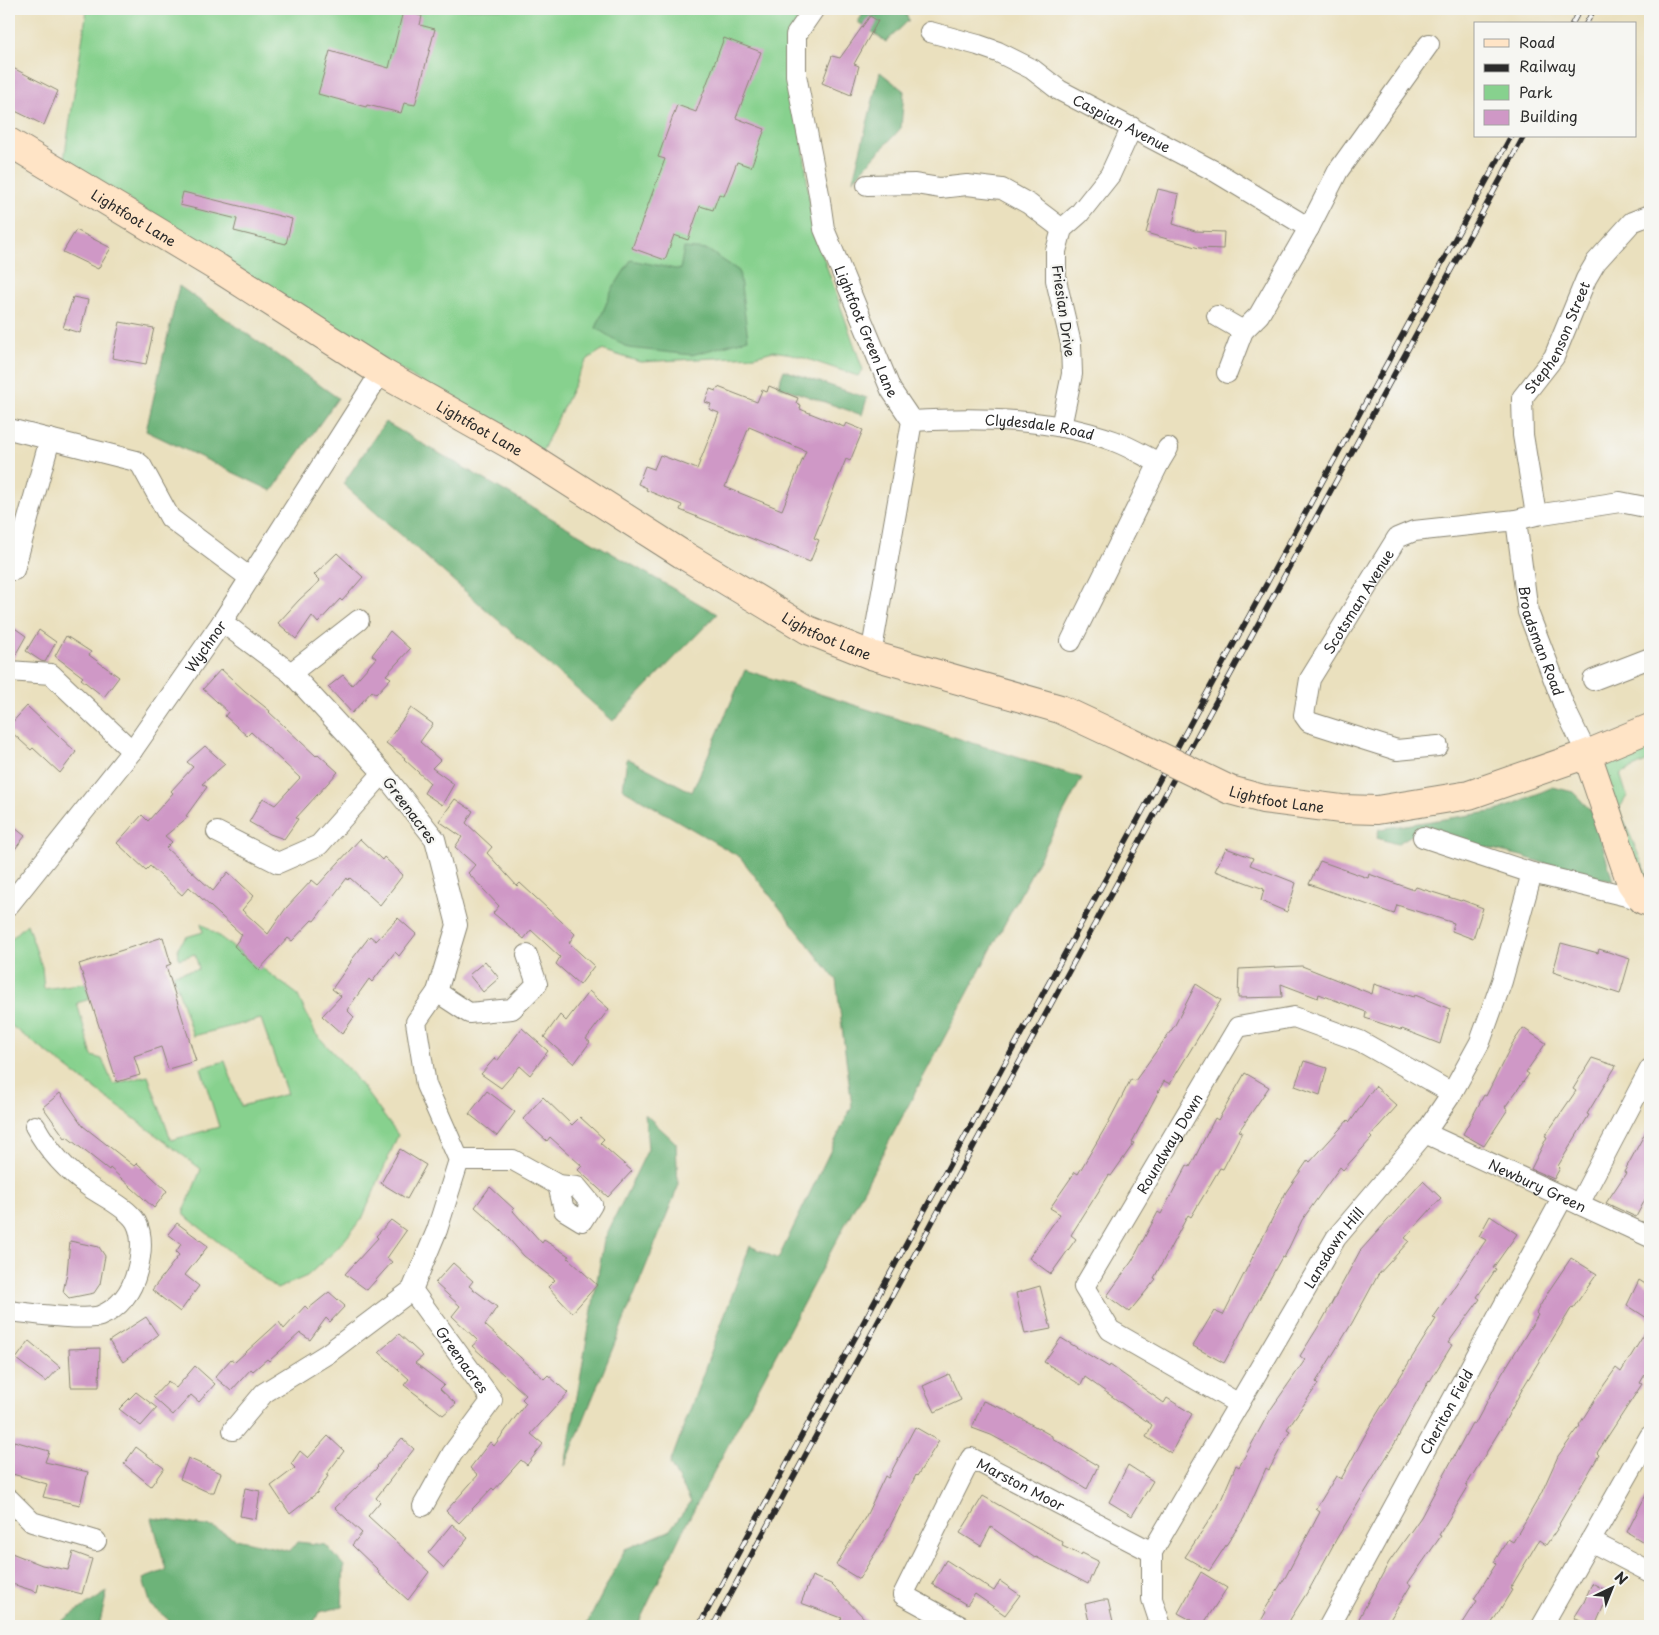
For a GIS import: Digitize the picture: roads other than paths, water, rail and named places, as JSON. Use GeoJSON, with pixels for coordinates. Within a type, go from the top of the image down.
{"type":"FeatureCollection","features":[{"type":"Feature","properties":{"kind":"main road","name":"Lightfoot Lane"},"geometry":{"type":"LineString","coordinates":[[9,143],[218,268],[381,372],[516,448],[682,554],[808,630],[871,655],[1060,709],[1230,790],[1263,799],[1341,809],[1377,810],[1470,795],[1587,754],[1650,728]]}},
{"type":"Feature","properties":{"kind":"main road"},"geometry":{"type":"LineString","coordinates":[[1587,754],[1631,883],[1647,901]]}},
{"type":"Feature","properties":{"kind":"street","name":"Lightfoot Green Lane"},"geometry":{"type":"LineString","coordinates":[[814,9],[796,35],[796,75],[824,229],[891,390],[912,421]]}},
{"type":"Feature","properties":{"kind":"street","name":"Caspian Avenue"},"geometry":{"type":"LineString","coordinates":[[930,32],[998,52],[1032,70],[1059,90],[1216,172],[1308,228]]}},
{"type":"Feature","properties":{"kind":"street"},"geometry":{"type":"LineString","coordinates":[[1226,373],[1243,331],[1259,315],[1338,171],[1429,44]]}},
{"type":"Feature","properties":{"kind":"street"},"geometry":{"type":"LineString","coordinates":[[867,184],[915,184],[940,188],[967,185],[1002,189],[1029,204],[1062,229],[1079,214],[1110,174],[1132,128]]}},
{"type":"Feature","properties":{"kind":"street","name":"Stephenson Street"},"geometry":{"type":"LineString","coordinates":[[1536,515],[1522,435],[1522,398],[1554,357],[1586,279],[1596,262],[1632,222],[1650,214]]}},
{"type":"Feature","properties":{"kind":"street","name":"Friesian Drive"},"geometry":{"type":"LineString","coordinates":[[1061,427],[1072,374],[1071,344],[1056,280],[1056,251],[1062,229]]}},
{"type":"Feature","properties":{"kind":"street"},"geometry":{"type":"LineString","coordinates":[[1217,316],[1243,331]]}},
{"type":"Feature","properties":{"kind":"street","name":"Wychnor"},"geometry":{"type":"LineString","coordinates":[[9,905],[132,751],[222,622],[381,372]]}},
{"type":"Feature","properties":{"kind":"street","name":"Clydesdale Road"},"geometry":{"type":"LineString","coordinates":[[912,421],[959,418],[1071,428],[1164,456],[1071,641]]}},
{"type":"Feature","properties":{"kind":"street"},"geometry":{"type":"LineString","coordinates":[[871,655],[912,421]]}},
{"type":"Feature","properties":{"kind":"street"},"geometry":{"type":"LineString","coordinates":[[9,428],[136,461],[141,465],[170,518],[250,578]]}},
{"type":"Feature","properties":{"kind":"street"},"geometry":{"type":"LineString","coordinates":[[14,570],[50,438]]}},
{"type":"Feature","properties":{"kind":"street","name":"Scotsman Avenue"},"geometry":{"type":"LineString","coordinates":[[1438,746],[1397,750],[1309,722],[1304,715],[1310,679],[1397,538],[1414,531],[1516,520],[1536,515],[1620,502],[1650,508]]}},
{"type":"Feature","properties":{"kind":"street","name":"Broadsman Road"},"geometry":{"type":"LineString","coordinates":[[1516,520],[1528,612],[1566,712],[1587,754]]}},
{"type":"Feature","properties":{"kind":"street"},"geometry":{"type":"LineString","coordinates":[[291,673],[359,620]]}},
{"type":"Feature","properties":{"kind":"street","name":"Greenacres"},"geometry":{"type":"LineString","coordinates":[[222,622],[291,673],[382,773],[435,839],[457,925],[437,992],[416,1022],[426,1086],[459,1160]]}},
{"type":"Feature","properties":{"kind":"street"},"geometry":{"type":"LineString","coordinates":[[1593,680],[1650,658]]}},
{"type":"Feature","properties":{"kind":"street"},"geometry":{"type":"LineString","coordinates":[[9,672],[51,674],[132,751]]}},
{"type":"Feature","properties":{"kind":"street","name":"Greenacres"},"geometry":{"type":"LineString","coordinates":[[217,832],[278,862],[320,845],[382,773]]}},
{"type":"Feature","properties":{"kind":"street"},"geometry":{"type":"LineString","coordinates":[[1424,837],[1532,873],[1647,901]]}},
{"type":"Feature","properties":{"kind":"street","name":"Lansdown Hill"},"geometry":{"type":"LineString","coordinates":[[1152,1552],[1336,1238],[1425,1133],[1452,1093],[1480,1042],[1502,981],[1532,873]]}},
{"type":"Feature","properties":{"kind":"street"},"geometry":{"type":"LineString","coordinates":[[437,992],[469,1013],[512,1009],[537,984],[527,955]]}},
{"type":"Feature","properties":{"kind":"street","name":"Roundway Down"},"geometry":{"type":"LineString","coordinates":[[1239,1404],[1110,1330],[1084,1287],[1238,1026],[1294,1017],[1360,1041],[1452,1093]]}},
{"type":"Feature","properties":{"kind":"street","name":"Cheriton Field"},"geometry":{"type":"LineString","coordinates":[[1329,1626],[1571,1200],[1650,1069]]}},
{"type":"Feature","properties":{"kind":"street"},"geometry":{"type":"LineString","coordinates":[[9,1311],[98,1317],[114,1308],[126,1297],[134,1281],[140,1258],[140,1238],[136,1222],[120,1207],[73,1173],[53,1153],[35,1126]]}},
{"type":"Feature","properties":{"kind":"street","name":"Newbury Green"},"geometry":{"type":"LineString","coordinates":[[1425,1133],[1650,1237]]}},
{"type":"Feature","properties":{"kind":"street"},"geometry":{"type":"LineString","coordinates":[[233,1430],[264,1393],[327,1354],[412,1290],[437,1230],[459,1160],[513,1160],[558,1185]]}},
{"type":"Feature","properties":{"kind":"street","name":"Greenacres"},"geometry":{"type":"LineString","coordinates":[[412,1290],[492,1400],[452,1454],[423,1506]]}},
{"type":"Feature","properties":{"kind":"street"},"geometry":{"type":"LineString","coordinates":[[1542,1626],[1650,1436]]}},
{"type":"Feature","properties":{"kind":"street","name":"Marston Moor"},"geometry":{"type":"LineString","coordinates":[[960,1626],[904,1595],[971,1458],[1152,1552]]}},
{"type":"Feature","properties":{"kind":"street"},"geometry":{"type":"LineString","coordinates":[[9,1499],[32,1522],[96,1541]]}},
{"type":"Feature","properties":{"kind":"street"},"geometry":{"type":"LineString","coordinates":[[1590,1541],[1650,1572]]}},
{"type":"Feature","properties":{"kind":"street"},"geometry":{"type":"LineString","coordinates":[[1152,1552],[1152,1599],[1161,1626]]}},
{"type":"Feature","properties":{"kind":"railway"},"geometry":{"type":"LineString","coordinates":[[1573,22],[1580,9]]}},
{"type":"Feature","properties":{"kind":"railway"},"geometry":{"type":"LineString","coordinates":[[1587,22],[1594,9]]}},
{"type":"Feature","properties":{"kind":"railway"},"geometry":{"type":"LineString","coordinates":[[699,1626],[1510,138]]}},
{"type":"Feature","properties":{"kind":"railway"},"geometry":{"type":"LineString","coordinates":[[713,1626],[1523,138]]}}]}
